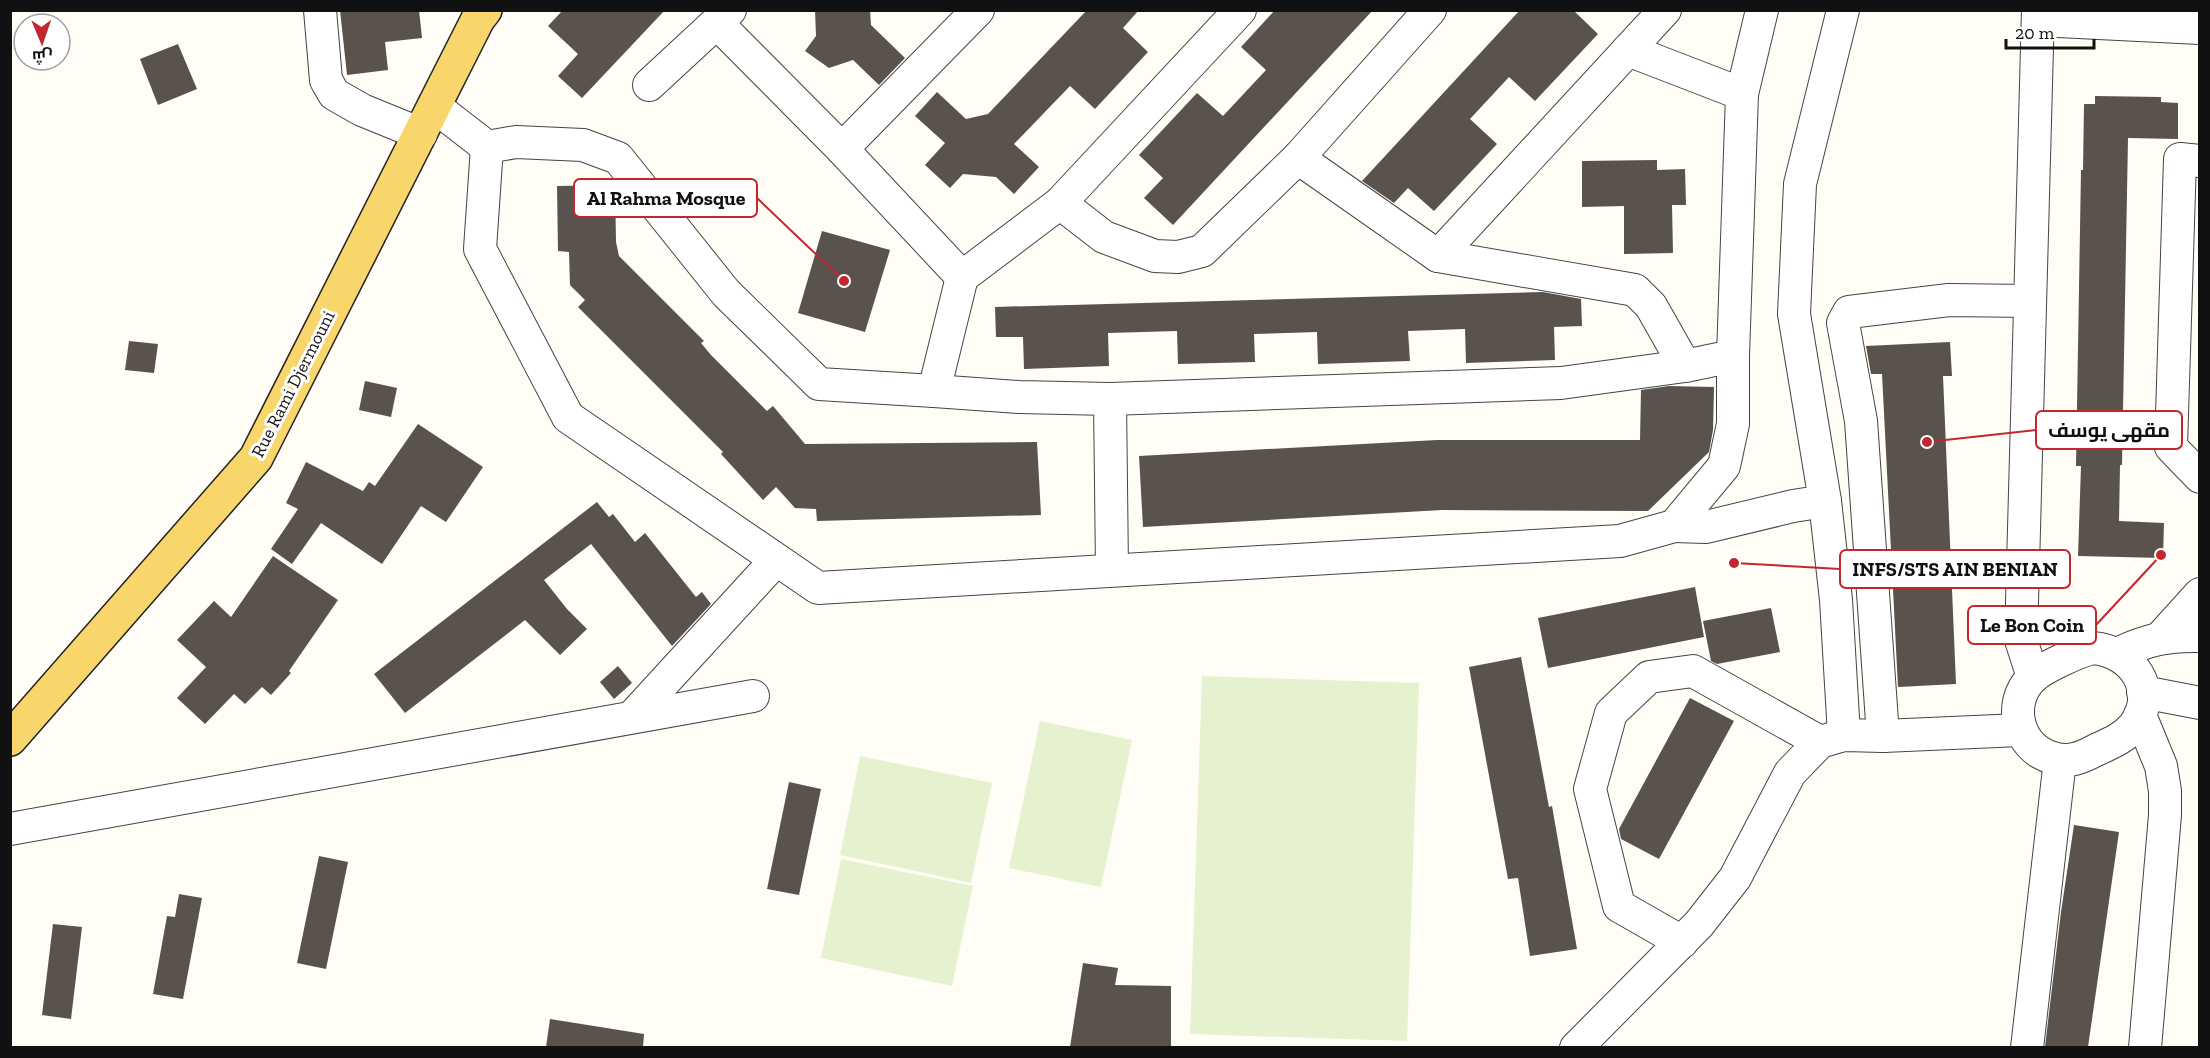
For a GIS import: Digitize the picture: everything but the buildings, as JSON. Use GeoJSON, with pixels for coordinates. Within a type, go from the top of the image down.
{"type":"FeatureCollection","features":[{"type":"Feature","properties":{"kind":"main road","name":"Rue Rami Djermouni"},"geometry":{"type":"LineString","coordinates":[[10,739],[256,458],[428,120],[478,13]]}},
{"type":"Feature","properties":{"kind":"street"},"geometry":{"type":"LineString","coordinates":[[320,10],[326,80],[334,94],[362,110],[428,120],[487,147],[516,142],[583,145],[618,158],[726,293],[819,384],[1019,397],[1110,399],[1561,383],[1685,366],[1733,356]]}},
{"type":"Feature","properties":{"kind":"street"},"geometry":{"type":"LineString","coordinates":[[842,148],[978,10]]}},
{"type":"Feature","properties":{"kind":"street"},"geometry":{"type":"LineString","coordinates":[[934,391],[962,277],[1060,203],[1240,10]]}},
{"type":"Feature","properties":{"kind":"street"},"geometry":{"type":"LineString","coordinates":[[1060,203],[1104,237],[1155,256],[1178,257],[1202,251],[1298,158],[1430,10]]}},
{"type":"Feature","properties":{"kind":"street"},"geometry":{"type":"LineString","coordinates":[[1438,256],[1665,10]]}},
{"type":"Feature","properties":{"kind":"street"},"geometry":{"type":"LineString","coordinates":[[1674,526],[1724,466],[1733,424],[1733,356],[1742,94],[1762,10]]}},
{"type":"Feature","properties":{"kind":"street"},"geometry":{"type":"LineString","coordinates":[[1576,1047],[1699,924],[1735,878],[1790,773],[1832,739],[1836,600],[1825,501],[1794,314],[1800,184],[1844,10]]}},
{"type":"Feature","properties":{"kind":"street"},"geometry":{"type":"LineString","coordinates":[[2033,678],[2021,640],[2038,15],[2199,28]]}},
{"type":"Feature","properties":{"kind":"street"},"geometry":{"type":"LineString","coordinates":[[649,85],[724,17],[962,277]]}},
{"type":"Feature","properties":{"kind":"street"},"geometry":{"type":"LineString","coordinates":[[1628,50],[1742,94]]}},
{"type":"Feature","properties":{"kind":"street"},"geometry":{"type":"LineString","coordinates":[[487,147],[480,249],[568,417],[818,588],[1620,541],[1674,526],[1706,527],[1793,506],[1825,501]]}},
{"type":"Feature","properties":{"kind":"street"},"geometry":{"type":"LineString","coordinates":[[1298,158],[1438,256],[1635,290],[1651,306],[1685,366]]}},
{"type":"Feature","properties":{"kind":"street"},"geometry":{"type":"LineString","coordinates":[[2199,161],[2180,159],[2171,447],[2199,477]]}},
{"type":"Feature","properties":{"kind":"street"},"geometry":{"type":"LineString","coordinates":[[1884,736],[1861,421],[1843,323],[1849,312],[1860,310],[1949,300],[2030,301]]}},
{"type":"Feature","properties":{"kind":"street"},"geometry":{"type":"LineString","coordinates":[[2173,386],[2199,365]]}},
{"type":"Feature","properties":{"kind":"street"},"geometry":{"type":"LineString","coordinates":[[1110,399],[1112,570]]}},
{"type":"Feature","properties":{"kind":"street"},"geometry":{"type":"LineString","coordinates":[[632,717],[776,560]]}},
{"type":"Feature","properties":{"kind":"street"},"geometry":{"type":"LineString","coordinates":[[2162,637],[2199,594]]}},
{"type":"Feature","properties":{"kind":"street"},"geometry":{"type":"LineString","coordinates":[[2117,654],[2141,642],[2162,637],[2199,636]]}},
{"type":"Feature","properties":{"kind":"street"},"geometry":{"type":"LineString","coordinates":[[2142,703],[2128,732],[2120,738],[2080,758],[2060,760],[2047,757],[2027,741],[2020,730],[2017,711],[2022,693],[2033,678],[2081,650],[2099,649],[2117,654],[2135,669],[2142,703],[2161,766],[2165,791],[2165,815],[2145,1047]]}},
{"type":"Feature","properties":{"kind":"street"},"geometry":{"type":"LineString","coordinates":[[1682,942],[1619,906],[1590,789],[1611,713],[1649,677],[1693,671],[1832,739],[2020,730]]}},
{"type":"Feature","properties":{"kind":"street"},"geometry":{"type":"LineString","coordinates":[[10,829],[753,696]]}},
{"type":"Feature","properties":{"kind":"street"},"geometry":{"type":"LineString","coordinates":[[2142,703],[2199,703]]}},
{"type":"Feature","properties":{"kind":"street"},"geometry":{"type":"LineString","coordinates":[[2027,1047],[2060,760]]}},
{"type":"Feature","properties":{"kind":"green space"},"geometry":{"type":"Polygon","coordinates":[[[1202,676],[1419,683],[1407,1041],[1190,1034],[1202,676]]]}},
{"type":"Feature","properties":{"kind":"green space"},"geometry":{"type":"Polygon","coordinates":[[[1040,721],[1132,740],[1101,887],[1009,868],[1040,721]]]}},
{"type":"Feature","properties":{"kind":"green space"},"geometry":{"type":"Polygon","coordinates":[[[860,756],[992,783],[971,883],[840,855],[860,756]]]}},
{"type":"Feature","properties":{"kind":"green space"},"geometry":{"type":"Polygon","coordinates":[[[841,859],[973,886],[952,986],[821,958],[841,859]]]}},
{"type":"Feature","properties":{"kind":"place","name":"Al Rahma Mosque"},"geometry":{"type":"Point","coordinates":[844,281]}},
{"type":"Feature","properties":{"kind":"place","name":"مقهى يوسف"},"geometry":{"type":"Point","coordinates":[1927,442]}},
{"type":"Feature","properties":{"kind":"place","name":"Le Bon Coin"},"geometry":{"type":"Point","coordinates":[2161,555]}},
{"type":"Feature","properties":{"kind":"place","name":"INFS/STS AIN BENIAN"},"geometry":{"type":"Point","coordinates":[1734,563]}}]}
